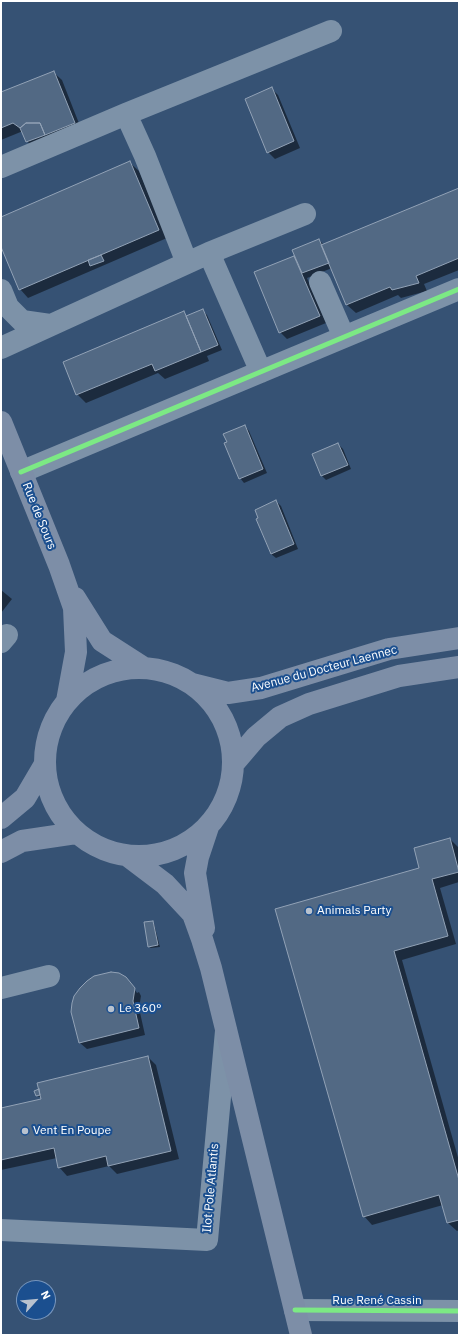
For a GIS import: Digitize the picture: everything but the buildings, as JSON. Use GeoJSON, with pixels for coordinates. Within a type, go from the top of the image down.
{"type":"FeatureCollection","features":[{"type":"Feature","properties":{"kind":"main road","name":"Rue de Sours"},"geometry":{"type":"LineString","coordinates":[[1,422],[59,565]]}},
{"type":"Feature","properties":{"kind":"main road"},"geometry":{"type":"LineString","coordinates":[[59,565],[76,601],[102,641],[144,668]]}},
{"type":"Feature","properties":{"kind":"main road"},"geometry":{"type":"LineString","coordinates":[[59,565],[74,608],[76,652],[67,702]]}},
{"type":"Feature","properties":{"kind":"main road","name":"Avenue du Docteur Laennec"},"geometry":{"type":"LineString","coordinates":[[190,683],[228,693],[261,688],[389,649],[459,638]]}},
{"type":"Feature","properties":{"kind":"main road"},"geometry":{"type":"LineString","coordinates":[[144,668],[168,673],[190,683],[214,705],[228,733],[233,764],[230,787],[222,808],[208,827],[185,845],[157,855],[128,856],[100,848],[76,833],[59,813],[49,789],[45,764],[47,741],[54,720],[67,702],[83,686],[101,676],[122,669],[144,668]]}},
{"type":"Feature","properties":{"kind":"main road"},"geometry":{"type":"LineString","coordinates":[[233,764],[256,737],[280,718],[309,704],[399,676],[459,668]]}},
{"type":"Feature","properties":{"kind":"main road"},"geometry":{"type":"LineString","coordinates":[[1,818],[25,798],[45,764]]}},
{"type":"Feature","properties":{"kind":"main road"},"geometry":{"type":"LineString","coordinates":[[208,827],[198,857],[195,873],[211,968]]}},
{"type":"Feature","properties":{"kind":"main road"},"geometry":{"type":"LineString","coordinates":[[1,852],[22,840],[76,833]]}},
{"type":"Feature","properties":{"kind":"main road"},"geometry":{"type":"LineString","coordinates":[[128,856],[165,884],[193,914],[211,968],[301,1335]]}},
{"type":"Feature","properties":{"kind":"street"},"geometry":{"type":"LineString","coordinates":[[1,167],[126,114],[331,32]]}},
{"type":"Feature","properties":{"kind":"street"},"geometry":{"type":"LineString","coordinates":[[126,114],[187,263]]}},
{"type":"Feature","properties":{"kind":"street"},"geometry":{"type":"LineString","coordinates":[[1,348],[187,263],[305,214]]}},
{"type":"Feature","properties":{"kind":"street"},"geometry":{"type":"LineString","coordinates":[[210,253],[261,372]]}},
{"type":"Feature","properties":{"kind":"street"},"geometry":{"type":"LineString","coordinates":[[320,282],[344,337]]}},
{"type":"Feature","properties":{"kind":"street"},"geometry":{"type":"LineString","coordinates":[[22,472],[459,289]]}},
{"type":"Feature","properties":{"kind":"street"},"geometry":{"type":"LineString","coordinates":[[1,290],[8,306],[22,321],[50,325]]}},
{"type":"Feature","properties":{"kind":"street"},"geometry":{"type":"LineString","coordinates":[[1,988],[49,976]]}},
{"type":"Feature","properties":{"kind":"street","name":"Ilot Pole Atlantis"},"geometry":{"type":"LineString","coordinates":[[1,1230],[207,1240],[226,1028]]}},
{"type":"Feature","properties":{"kind":"street","name":"Rue René Cassin"},"geometry":{"type":"LineString","coordinates":[[295,1310],[459,1311]]}},
{"type":"Feature","properties":{"kind":"cycle path"},"geometry":{"type":"LineString","coordinates":[[21,472],[459,289]]}},
{"type":"Feature","properties":{"kind":"cycle path"},"geometry":{"type":"LineString","coordinates":[[295,1310],[459,1311]]}},
{"type":"Feature","properties":{"kind":"place","name":"Animals Party"},"geometry":{"type":"Point","coordinates":[309,911]}},
{"type":"Feature","properties":{"kind":"place","name":"Le 360°"},"geometry":{"type":"Point","coordinates":[111,1009]}},
{"type":"Feature","properties":{"kind":"place","name":"Vent En Poupe"},"geometry":{"type":"Point","coordinates":[25,1131]}}]}
